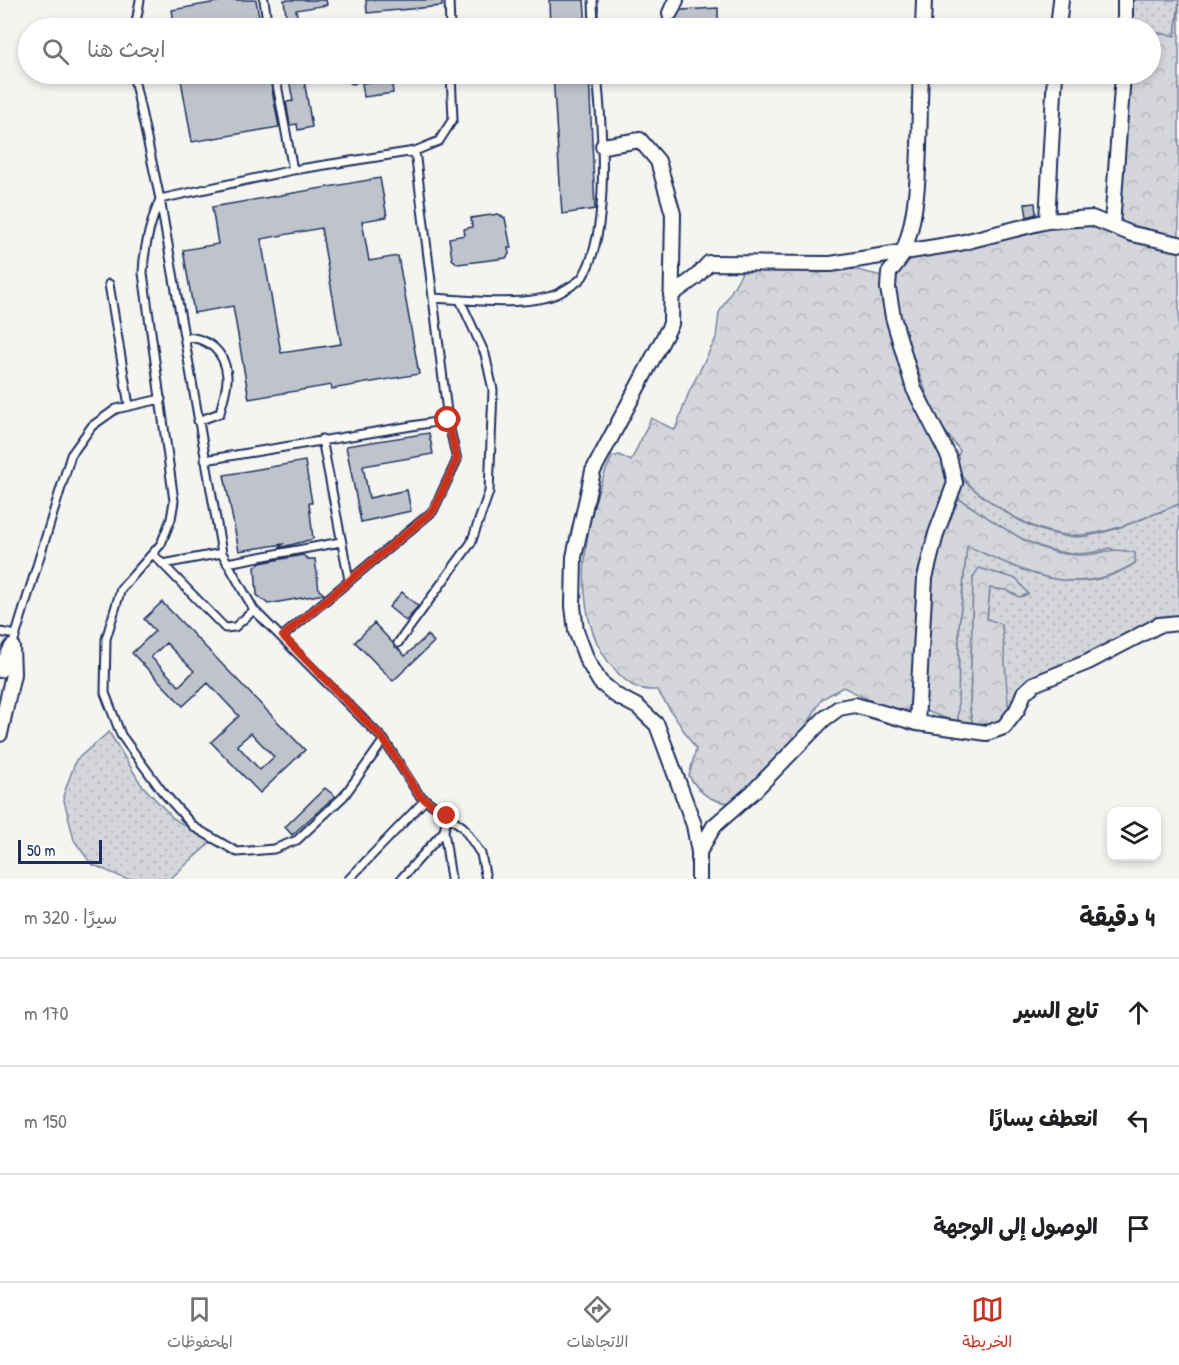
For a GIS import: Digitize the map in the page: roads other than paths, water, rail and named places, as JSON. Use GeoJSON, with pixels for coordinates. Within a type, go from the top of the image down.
{"type":"FeatureCollection","features":[{"type":"Feature","properties":{"kind":"street"},"geometry":{"type":"LineString","coordinates":[[670,13],[676,0]]}},
{"type":"Feature","properties":{"kind":"street"},"geometry":{"type":"LineString","coordinates":[[923,18],[924,0]]}},
{"type":"Feature","properties":{"kind":"street"},"geometry":{"type":"LineString","coordinates":[[1059,18],[1061,0]]}},
{"type":"Feature","properties":{"kind":"street"},"geometry":{"type":"LineString","coordinates":[[1125,0],[1125,18]]}},
{"type":"Feature","properties":{"kind":"street"},"geometry":{"type":"LineString","coordinates":[[917,723],[925,578],[936,534],[955,483],[949,457],[914,389],[893,316],[888,288],[889,273],[904,252],[909,237],[915,201],[921,84]]}},
{"type":"Feature","properties":{"kind":"street"},"geometry":{"type":"LineString","coordinates":[[1047,221],[1054,84]]}},
{"type":"Feature","properties":{"kind":"street"},"geometry":{"type":"LineString","coordinates":[[1112,226],[1122,84]]}},
{"type":"Feature","properties":{"kind":"street"},"geometry":{"type":"LineString","coordinates":[[603,146],[640,140],[658,161],[673,214],[671,324],[593,471],[574,557],[573,606],[576,631],[587,660],[600,682],[617,696],[638,707],[657,725],[694,825],[699,852],[699,879]]}},
{"type":"Feature","properties":{"kind":"street"},"geometry":{"type":"LineString","coordinates":[[671,295],[696,277],[709,263],[831,264],[960,243],[1047,221],[1092,218],[1132,234],[1179,244]]}},
{"type":"Feature","properties":{"kind":"street"},"geometry":{"type":"LineString","coordinates":[[699,852],[714,826],[753,792],[824,719],[839,708],[855,705],[917,723],[975,734],[987,733],[1004,727],[1017,710],[1024,693],[1034,684],[1088,662],[1159,625],[1179,623]]}},
{"type":"Feature","properties":{"kind":"street"},"geometry":{"type":"LineString","coordinates":[[0,670],[14,641]]}},
{"type":"Feature","properties":{"kind":"street"},"geometry":{"type":"LineString","coordinates":[[0,734],[13,674],[14,641]]}},
{"type":"Feature","properties":{"kind":"lane"},"geometry":{"type":"LineString","coordinates":[[137,18],[140,0]]}},
{"type":"Feature","properties":{"kind":"lane"},"geometry":{"type":"LineString","coordinates":[[264,0],[267,18]]}},
{"type":"Feature","properties":{"kind":"lane"},"geometry":{"type":"LineString","coordinates":[[449,0],[450,18]]}},
{"type":"Feature","properties":{"kind":"lane"},"geometry":{"type":"LineString","coordinates":[[592,0],[593,18]]}},
{"type":"Feature","properties":{"kind":"lane"},"geometry":{"type":"LineString","coordinates":[[668,18],[670,13]]}},
{"type":"Feature","properties":{"kind":"lane"},"geometry":{"type":"LineString","coordinates":[[135,84],[160,199],[222,553],[254,610],[283,636],[384,740],[425,800],[463,827],[481,854],[486,879]]}},
{"type":"Feature","properties":{"kind":"lane"},"geometry":{"type":"LineString","coordinates":[[278,84],[293,170]]}},
{"type":"Feature","properties":{"kind":"lane"},"geometry":{"type":"LineString","coordinates":[[160,199],[293,170],[415,151],[439,141],[453,119],[452,84]]}},
{"type":"Feature","properties":{"kind":"lane"},"geometry":{"type":"LineString","coordinates":[[434,298],[502,302],[555,294],[582,279],[597,247],[603,146],[598,84]]}},
{"type":"Feature","properties":{"kind":"lane"},"geometry":{"type":"LineString","coordinates":[[283,636],[433,511],[457,460],[415,151]]}},
{"type":"Feature","properties":{"kind":"lane"},"geometry":{"type":"LineString","coordinates":[[160,199],[149,230],[143,273],[174,501],[167,532],[154,555],[121,589],[106,639],[105,693],[121,735],[162,791],[194,826],[237,852],[274,849],[297,840],[344,796],[384,740]]}},
{"type":"Feature","properties":{"kind":"lane"},"geometry":{"type":"LineString","coordinates":[[109,284],[129,406]]}},
{"type":"Feature","properties":{"kind":"lane"},"geometry":{"type":"LineString","coordinates":[[398,643],[471,543],[489,492],[493,390],[485,354],[460,300]]}},
{"type":"Feature","properties":{"kind":"lane"},"geometry":{"type":"LineString","coordinates":[[184,337],[200,337],[218,350],[227,376],[220,413],[198,421]]}},
{"type":"Feature","properties":{"kind":"lane"},"geometry":{"type":"LineString","coordinates":[[0,632],[14,641],[71,455],[92,426],[116,409],[161,399]]}},
{"type":"Feature","properties":{"kind":"lane"},"geometry":{"type":"LineString","coordinates":[[205,460],[322,439],[451,420]]}},
{"type":"Feature","properties":{"kind":"lane"},"geometry":{"type":"LineString","coordinates":[[322,439],[349,580]]}},
{"type":"Feature","properties":{"kind":"lane"},"geometry":{"type":"LineString","coordinates":[[227,563],[341,542]]}},
{"type":"Feature","properties":{"kind":"lane"},"geometry":{"type":"LineString","coordinates":[[162,564],[222,553]]}},
{"type":"Feature","properties":{"kind":"lane"},"geometry":{"type":"LineString","coordinates":[[154,555],[225,628],[235,627],[254,610]]}},
{"type":"Feature","properties":{"kind":"lane"},"geometry":{"type":"LineString","coordinates":[[349,879],[425,800]]}},
{"type":"Feature","properties":{"kind":"lane"},"geometry":{"type":"LineString","coordinates":[[447,816],[444,831],[451,879]]}},
{"type":"Feature","properties":{"kind":"lane"},"geometry":{"type":"LineString","coordinates":[[400,879],[444,831]]}}]}
